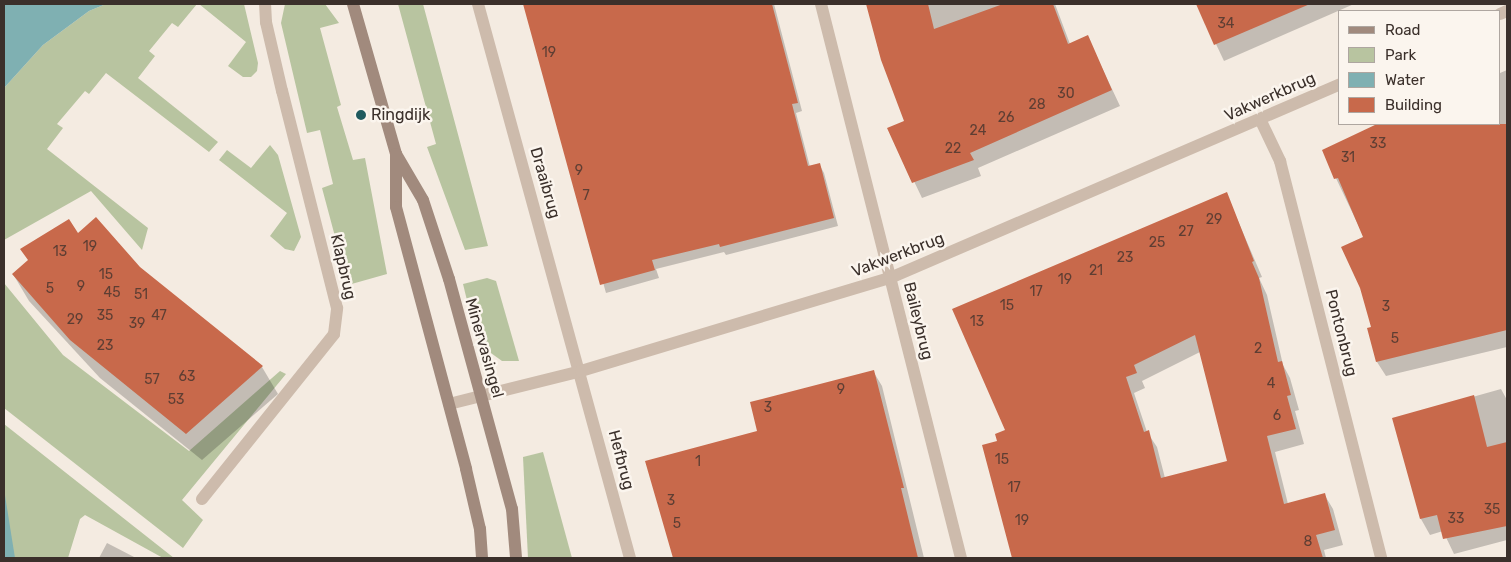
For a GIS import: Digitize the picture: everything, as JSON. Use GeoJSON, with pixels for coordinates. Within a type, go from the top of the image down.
{"type":"FeatureCollection","features":[{"type":"Feature","properties":{"kind":"street","name":"Klapbrug"},"geometry":{"type":"LineString","coordinates":[[202,498],[334,334],[337,308],[278,74],[266,22],[265,4]]}},
{"type":"Feature","properties":{"kind":"street","name":"Minervasingel"},"geometry":{"type":"LineString","coordinates":[[353,4],[396,154],[423,200],[481,394],[512,509],[516,558]]}},
{"type":"Feature","properties":{"kind":"street","name":"Draaibrug"},"geometry":{"type":"LineString","coordinates":[[478,4],[581,371]]}},
{"type":"Feature","properties":{"kind":"street","name":"Baileybrug"},"geometry":{"type":"LineString","coordinates":[[821,4],[961,558]]}},
{"type":"Feature","properties":{"kind":"street","name":"Vakwerkbrug"},"geometry":{"type":"LineString","coordinates":[[449,404],[481,394],[581,371],[890,278],[1338,85]]}},
{"type":"Feature","properties":{"kind":"street","name":"Pontonbrug"},"geometry":{"type":"LineString","coordinates":[[1260,119],[1280,161],[1381,558]]}},
{"type":"Feature","properties":{"kind":"street","name":"Minervasingel"},"geometry":{"type":"LineString","coordinates":[[396,154],[396,207],[449,404],[480,529],[482,558]]}},
{"type":"Feature","properties":{"kind":"street","name":"Hefbrug"},"geometry":{"type":"LineString","coordinates":[[581,371],[630,558]]}},
{"type":"Feature","properties":{"kind":"green space"},"geometry":{"type":"Polygon","coordinates":[[[106,4],[197,4],[178,27],[172,23],[149,51],[155,56],[138,78],[218,142],[209,152],[106,73],[89,94],[85,91],[57,124],[63,128],[47,149],[148,228],[142,250],[91,191],[4,240],[4,88],[43,45],[89,11],[106,4]]]}},
{"type":"Feature","properties":{"kind":"green space"},"geometry":{"type":"Polygon","coordinates":[[[199,4],[244,4],[258,63],[257,71],[251,77],[243,77],[228,66],[246,42],[199,4]]]}},
{"type":"Feature","properties":{"kind":"green space"},"geometry":{"type":"Polygon","coordinates":[[[285,4],[325,4],[339,23],[320,28],[341,105],[337,107],[353,160],[365,158],[387,274],[348,285],[322,188],[333,184],[320,130],[307,133],[281,23],[285,4]]]}},
{"type":"Feature","properties":{"kind":"green space"},"geometry":{"type":"Polygon","coordinates":[[[398,4],[423,4],[488,246],[465,250],[427,147],[436,144],[398,4]]]}},
{"type":"Feature","properties":{"kind":"green space"},"geometry":{"type":"Polygon","coordinates":[[[270,145],[278,155],[301,237],[294,251],[285,249],[270,236],[287,213],[219,160],[227,150],[251,168],[270,145]]]}},
{"type":"Feature","properties":{"kind":"green space"},"geometry":{"type":"Polygon","coordinates":[[[487,278],[496,281],[519,361],[502,361],[484,348],[475,333],[463,284],[487,278]]]}},
{"type":"Feature","properties":{"kind":"green space"},"geometry":{"type":"Polygon","coordinates":[[[4,283],[63,355],[189,451],[280,371],[286,374],[182,500],[203,520],[183,548],[4,408],[4,283]]]}},
{"type":"Feature","properties":{"kind":"green space"},"geometry":{"type":"Polygon","coordinates":[[[4,424],[174,558],[163,558],[85,515],[80,519],[68,558],[14,558],[4,498],[4,424]]]}},
{"type":"Feature","properties":{"kind":"green space"},"geometry":{"type":"Polygon","coordinates":[[[543,452],[572,558],[528,558],[523,457],[543,452]]]}},
{"type":"Feature","properties":{"kind":"water"},"geometry":{"type":"Polygon","coordinates":[[[4,4],[106,4],[89,11],[43,45],[4,88],[4,4]]]}},
{"type":"Feature","properties":{"kind":"water"},"geometry":{"type":"Polygon","coordinates":[[[4,489],[15,558],[4,558],[4,489]]]}},
{"type":"Feature","properties":{"kind":"building"},"geometry":{"type":"Polygon","coordinates":[[[523,4],[772,4],[798,103],[792,104],[808,166],[820,163],[834,218],[720,247],[719,244],[652,260],[655,270],[600,285],[523,4]]]}},
{"type":"Feature","properties":{"kind":"building"},"geometry":{"type":"Polygon","coordinates":[[[866,4],[928,4],[934,29],[1003,4],[1053,4],[1068,44],[1088,35],[1112,90],[970,153],[974,160],[912,183],[887,128],[904,121],[881,60],[866,4]]]}},
{"type":"Feature","properties":{"kind":"building"},"geometry":{"type":"Polygon","coordinates":[[[1196,4],[1310,4],[1214,45],[1196,4]]]}},
{"type":"Feature","properties":{"kind":"building"},"geometry":{"type":"Polygon","coordinates":[[[1507,124],[1507,330],[1376,362],[1367,328],[1371,327],[1360,288],[1341,247],[1363,237],[1338,178],[1334,179],[1322,150],[1375,125],[1507,124]]]}},
{"type":"Feature","properties":{"kind":"building"},"geometry":{"type":"Polygon","coordinates":[[[1227,192],[1254,261],[1252,262],[1259,278],[1278,362],[1282,361],[1291,395],[1287,396],[1296,429],[1267,436],[1284,504],[1325,493],[1335,530],[1316,535],[1323,558],[1012,558],[982,445],[997,441],[995,434],[1005,430],[952,309],[1227,192]],[[1195,335],[1134,365],[1137,373],[1126,377],[1144,432],[1149,430],[1161,478],[1227,461],[1195,335]]]}},
{"type":"Feature","properties":{"kind":"building"},"geometry":{"type":"Polygon","coordinates":[[[96,217],[140,267],[263,366],[186,434],[70,340],[12,274],[28,260],[20,249],[69,219],[78,233],[96,217]]]}},
{"type":"Feature","properties":{"kind":"building"},"geometry":{"type":"Polygon","coordinates":[[[874,370],[904,488],[901,488],[918,558],[673,558],[645,461],[757,431],[750,402],[874,370]]]}},
{"type":"Feature","properties":{"kind":"building"},"geometry":{"type":"Polygon","coordinates":[[[1474,395],[1487,447],[1507,442],[1507,526],[1443,539],[1437,515],[1420,519],[1392,418],[1474,395]]]}},
{"type":"Feature","properties":{"kind":"place","name":"Ringdijk"},"geometry":{"type":"Point","coordinates":[361,115]}}]}
